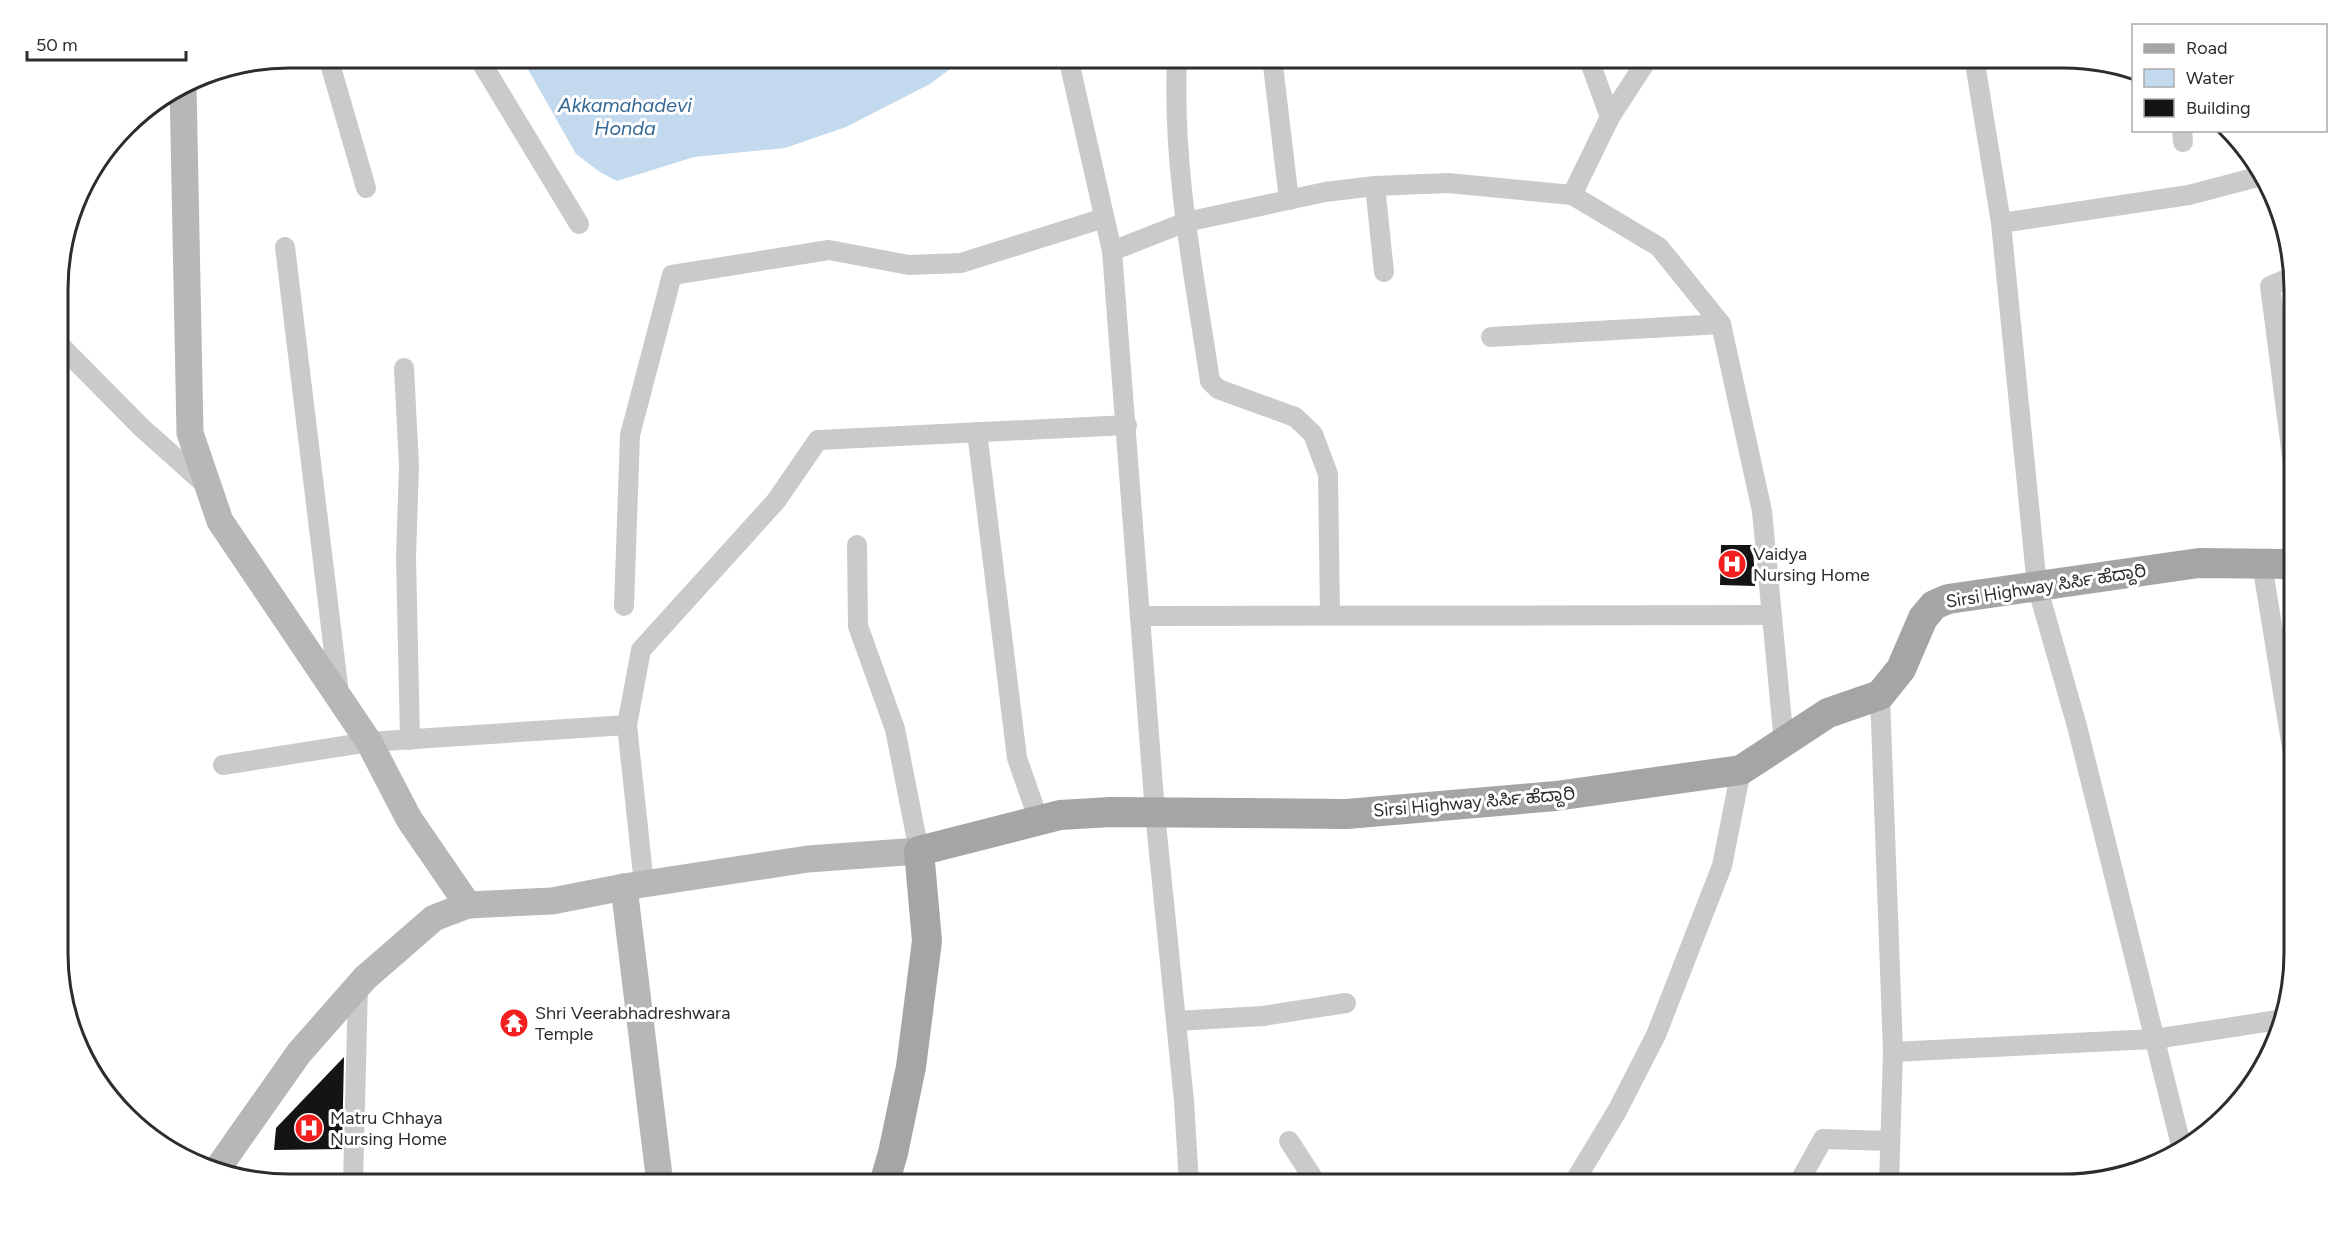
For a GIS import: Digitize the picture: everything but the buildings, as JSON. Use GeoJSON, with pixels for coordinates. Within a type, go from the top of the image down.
{"type":"FeatureCollection","features":[{"type":"Feature","properties":{"kind":"main road","name":"Sirsi Highway ಸಿರ್ಸಿ ಹೆದ್ದಾರಿ"},"geometry":{"type":"LineString","coordinates":[[919,851],[1060,815],[1111,812],[1347,814],[1556,796],[1741,770],[1828,713],[1881,695],[1901,669],[1923,618],[1934,605],[1948,599],[2199,563],[2284,564]]}},
{"type":"Feature","properties":{"kind":"main road"},"geometry":{"type":"LineString","coordinates":[[887,1174],[911,1067],[927,941],[919,851]]}},
{"type":"Feature","properties":{"kind":"street"},"geometry":{"type":"LineString","coordinates":[[331,68],[366,188]]}},
{"type":"Feature","properties":{"kind":"street"},"geometry":{"type":"LineString","coordinates":[[485,68],[579,224]]}},
{"type":"Feature","properties":{"kind":"street"},"geometry":{"type":"LineString","coordinates":[[1070,68],[1112,250],[1155,813],[1176,1021],[1188,1174]]}},
{"type":"Feature","properties":{"kind":"street"},"geometry":{"type":"LineString","coordinates":[[1177,68],[1175,100],[1179,172],[1210,381],[1218,389],[1295,417],[1313,434],[1328,474],[1330,615]]}},
{"type":"Feature","properties":{"kind":"street"},"geometry":{"type":"LineString","coordinates":[[1273,68],[1289,200]]}},
{"type":"Feature","properties":{"kind":"street"},"geometry":{"type":"LineString","coordinates":[[1592,68],[1610,117]]}},
{"type":"Feature","properties":{"kind":"street"},"geometry":{"type":"LineString","coordinates":[[1572,195],[1610,117],[1642,68]]}},
{"type":"Feature","properties":{"kind":"street"},"geometry":{"type":"LineString","coordinates":[[1976,68],[2001,223],[2037,586],[2077,726],[2180,1140]]}},
{"type":"Feature","properties":{"kind":"street"},"geometry":{"type":"LineString","coordinates":[[183,94],[190,433],[208,487],[220,521],[369,742],[409,819],[468,905]]}},
{"type":"Feature","properties":{"kind":"street"},"geometry":{"type":"LineString","coordinates":[[2001,223],[2189,195],[2254,178]]}},
{"type":"Feature","properties":{"kind":"street"},"geometry":{"type":"LineString","coordinates":[[1112,250],[1186,222],[1325,192],[1375,186],[1448,183],[1572,195],[1659,247],[1721,324],[1762,511],[1784,743]]}},
{"type":"Feature","properties":{"kind":"street"},"geometry":{"type":"LineString","coordinates":[[1375,186],[1384,272]]}},
{"type":"Feature","properties":{"kind":"street"},"geometry":{"type":"LineString","coordinates":[[624,606],[630,435],[672,275],[829,250],[909,265],[961,262],[1104,218]]}},
{"type":"Feature","properties":{"kind":"street"},"geometry":{"type":"LineString","coordinates":[[285,247],[340,699]]}},
{"type":"Feature","properties":{"kind":"street"},"geometry":{"type":"LineString","coordinates":[[2283,281],[2270,286],[2284,394]]}},
{"type":"Feature","properties":{"kind":"street"},"geometry":{"type":"LineString","coordinates":[[1491,337],[1721,324]]}},
{"type":"Feature","properties":{"kind":"street"},"geometry":{"type":"LineString","coordinates":[[68,353],[141,427],[208,487]]}},
{"type":"Feature","properties":{"kind":"street"},"geometry":{"type":"LineString","coordinates":[[404,368],[409,465],[406,557],[410,740]]}},
{"type":"Feature","properties":{"kind":"street"},"geometry":{"type":"LineString","coordinates":[[659,1174],[634,886],[627,725],[641,650],[777,501],[818,440],[1127,425]]}},
{"type":"Feature","properties":{"kind":"street"},"geometry":{"type":"LineString","coordinates":[[977,432],[1017,758],[1039,821]]}},
{"type":"Feature","properties":{"kind":"street"},"geometry":{"type":"LineString","coordinates":[[221,1163],[299,1053],[358,986],[434,918],[468,905],[552,901],[808,859],[919,851],[895,729],[858,626],[857,545]]}},
{"type":"Feature","properties":{"kind":"street"},"geometry":{"type":"LineString","coordinates":[[2262,564],[2284,703]]}},
{"type":"Feature","properties":{"kind":"street"},"geometry":{"type":"LineString","coordinates":[[1141,616],[1772,615]]}},
{"type":"Feature","properties":{"kind":"street"},"geometry":{"type":"LineString","coordinates":[[1881,695],[1893,1052],[1889,1174]]}},
{"type":"Feature","properties":{"kind":"street"},"geometry":{"type":"LineString","coordinates":[[223,765],[369,742],[627,725]]}},
{"type":"Feature","properties":{"kind":"street"},"geometry":{"type":"LineString","coordinates":[[1579,1174],[1617,1111],[1656,1035],[1722,866],[1741,770]]}},
{"type":"Feature","properties":{"kind":"street"},"geometry":{"type":"LineString","coordinates":[[353,1174],[358,986]]}},
{"type":"Feature","properties":{"kind":"street"},"geometry":{"type":"LineString","coordinates":[[1176,1021],[1263,1016],[1346,1002]]}},
{"type":"Feature","properties":{"kind":"street"},"geometry":{"type":"LineString","coordinates":[[1893,1052],[2155,1038],[2273,1021]]}},
{"type":"Feature","properties":{"kind":"street"},"geometry":{"type":"LineString","coordinates":[[1804,1174],[1823,1140],[1890,1141]]}},
{"type":"Feature","properties":{"kind":"street"},"geometry":{"type":"LineString","coordinates":[[1289,1141],[1310,1174]]}},
{"type":"Feature","properties":{"kind":"water","name":"Akkamahadevi Honda"},"geometry":{"type":"Polygon","coordinates":[[[527,68],[951,68],[930,84],[846,127],[785,148],[694,157],[617,181],[600,172],[576,154],[527,68]]]}},
{"type":"Feature","properties":{"kind":"place","name":"Vaidya Nursing Home"},"geometry":{"type":"Point","coordinates":[1732,564]}},
{"type":"Feature","properties":{"kind":"place","name":"Shri Veerabhadreshwara Temple"},"geometry":{"type":"Point","coordinates":[514,1023]}},
{"type":"Feature","properties":{"kind":"place","name":"Matru Chhaya Nursing Home"},"geometry":{"type":"Point","coordinates":[309,1128]}}]}
